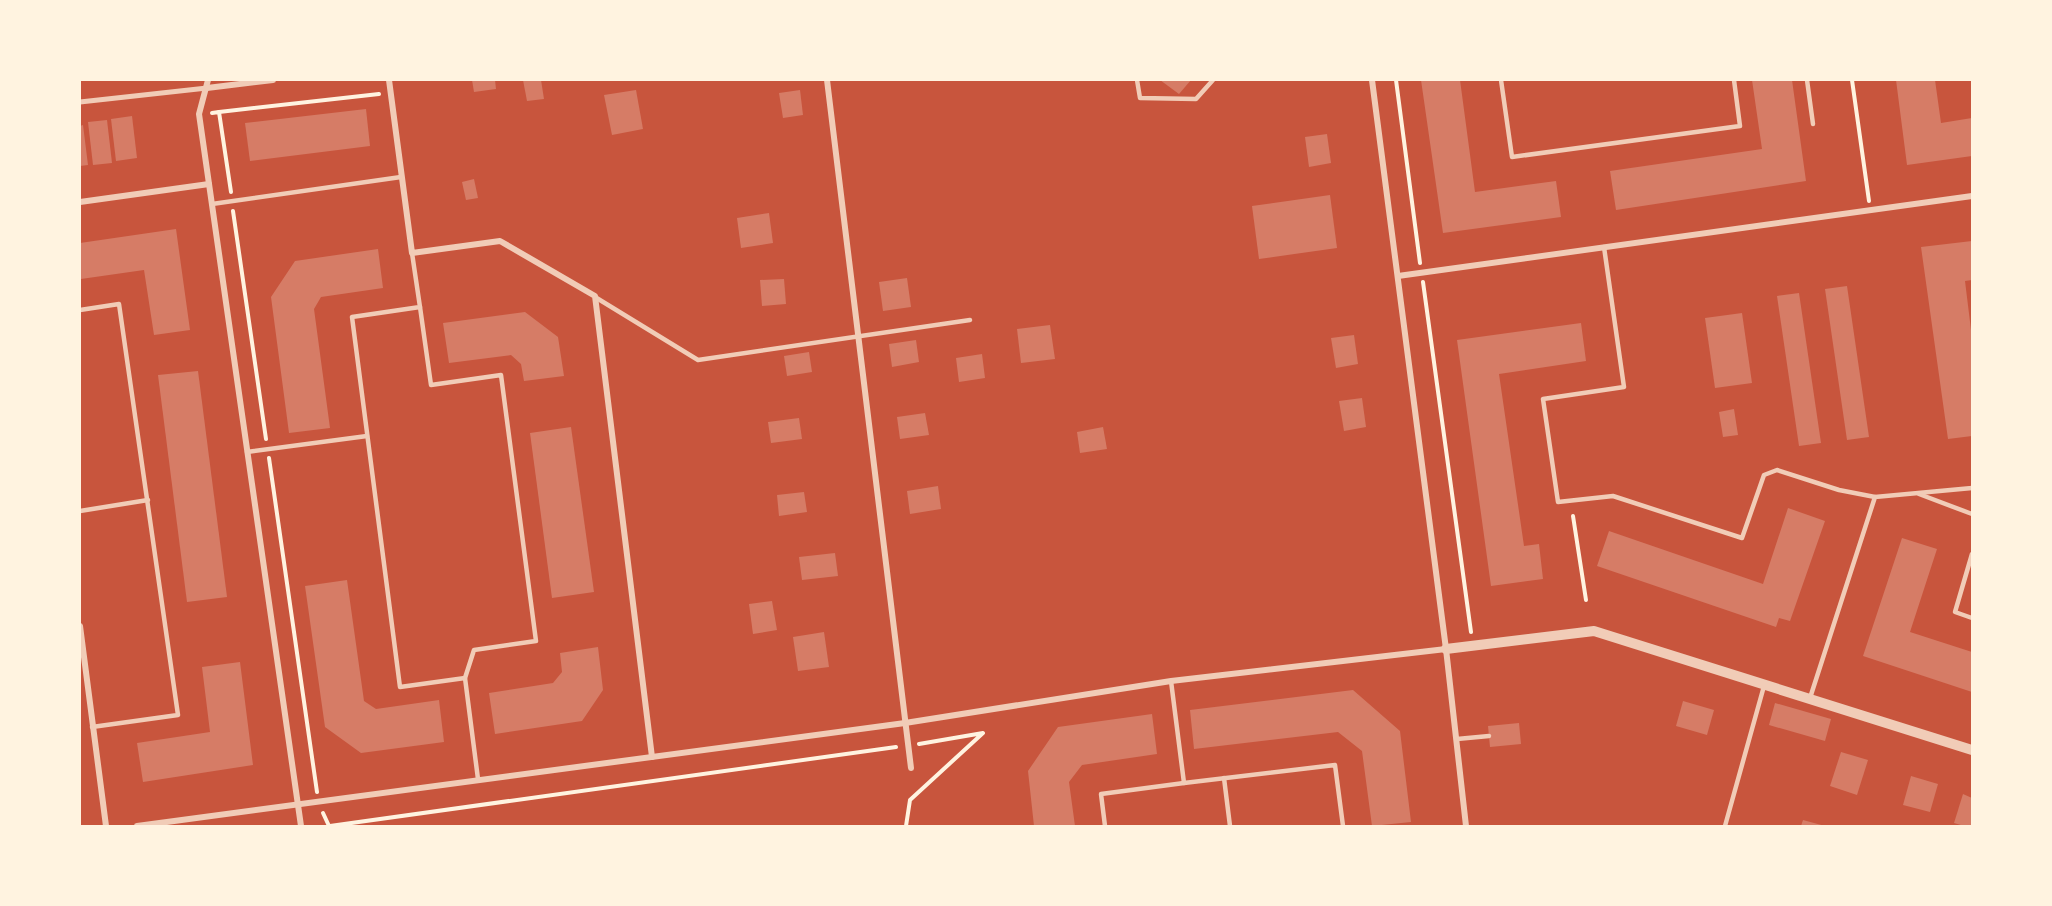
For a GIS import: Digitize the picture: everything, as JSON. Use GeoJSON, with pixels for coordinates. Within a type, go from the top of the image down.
{"type":"FeatureCollection","features":[{"type":"Feature","properties":{"kind":"street"},"geometry":{"type":"LineString","coordinates":[[208,80],[199,114],[301,826]]}},
{"type":"Feature","properties":{"kind":"street"},"geometry":{"type":"LineString","coordinates":[[80,102],[273,80]]}},
{"type":"Feature","properties":{"kind":"street"},"geometry":{"type":"LineString","coordinates":[[389,80],[412,253],[500,241],[595,296],[652,757]]}},
{"type":"Feature","properties":{"kind":"street"},"geometry":{"type":"LineString","coordinates":[[827,80],[911,768]]}},
{"type":"Feature","properties":{"kind":"street"},"geometry":{"type":"LineString","coordinates":[[1372,80],[1446,649],[1466,826]]}},
{"type":"Feature","properties":{"kind":"street"},"geometry":{"type":"LineString","coordinates":[[80,202],[209,184]]}},
{"type":"Feature","properties":{"kind":"street"},"geometry":{"type":"LineString","coordinates":[[1398,276],[1972,196]]}},
{"type":"Feature","properties":{"kind":"street"},"geometry":{"type":"LineString","coordinates":[[80,626],[106,826]]}},
{"type":"Feature","properties":{"kind":"street"},"geometry":{"type":"LineString","coordinates":[[137,826],[904,723],[1171,681],[1594,631],[1972,750]]}},
{"type":"Feature","properties":{"kind":"lane"},"geometry":{"type":"LineString","coordinates":[[1137,80],[1140,98],[1196,99],[1213,80]]}},
{"type":"Feature","properties":{"kind":"lane"},"geometry":{"type":"LineString","coordinates":[[1501,80],[1512,158],[1740,126],[1734,80]]}},
{"type":"Feature","properties":{"kind":"lane"},"geometry":{"type":"LineString","coordinates":[[1807,80],[1813,124]]}},
{"type":"Feature","properties":{"kind":"lane"},"geometry":{"type":"LineString","coordinates":[[212,204],[401,177]]}},
{"type":"Feature","properties":{"kind":"lane"},"geometry":{"type":"LineString","coordinates":[[1604,247],[1623,387],[1543,399],[1558,502],[1612,496],[1742,538],[1764,475],[1777,470],[1839,490],[1875,497],[1972,488]]}},
{"type":"Feature","properties":{"kind":"lane"},"geometry":{"type":"LineString","coordinates":[[412,253],[431,385],[501,375],[536,641],[474,650],[465,678],[478,779]]}},
{"type":"Feature","properties":{"kind":"lane"},"geometry":{"type":"LineString","coordinates":[[595,296],[698,360],[970,320]]}},
{"type":"Feature","properties":{"kind":"lane"},"geometry":{"type":"LineString","coordinates":[[80,310],[119,304],[178,715],[92,727]]}},
{"type":"Feature","properties":{"kind":"lane"},"geometry":{"type":"LineString","coordinates":[[420,307],[352,317],[400,687],[465,678]]}},
{"type":"Feature","properties":{"kind":"lane"},"geometry":{"type":"LineString","coordinates":[[247,452],[367,436]]}},
{"type":"Feature","properties":{"kind":"lane"},"geometry":{"type":"LineString","coordinates":[[1918,494],[1972,514]]}},
{"type":"Feature","properties":{"kind":"lane"},"geometry":{"type":"LineString","coordinates":[[1810,698],[1875,497]]}},
{"type":"Feature","properties":{"kind":"lane"},"geometry":{"type":"LineString","coordinates":[[80,510],[148,500]]}},
{"type":"Feature","properties":{"kind":"lane"},"geometry":{"type":"LineString","coordinates":[[1972,554],[1955,612],[1972,618]]}},
{"type":"Feature","properties":{"kind":"lane"},"geometry":{"type":"LineString","coordinates":[[1171,681],[1184,783]]}},
{"type":"Feature","properties":{"kind":"lane"},"geometry":{"type":"LineString","coordinates":[[1725,826],[1765,684]]}},
{"type":"Feature","properties":{"kind":"lane"},"geometry":{"type":"LineString","coordinates":[[1457,739],[1489,736]]}},
{"type":"Feature","properties":{"kind":"lane"},"geometry":{"type":"LineString","coordinates":[[1105,826],[1101,794],[1335,765],[1343,826]]}},
{"type":"Feature","properties":{"kind":"lane"},"geometry":{"type":"LineString","coordinates":[[1224,778],[1230,826]]}},
{"type":"Feature","properties":{"kind":"path"},"geometry":{"type":"LineString","coordinates":[[1396,80],[1472,646]]}},
{"type":"Feature","properties":{"kind":"path"},"geometry":{"type":"LineString","coordinates":[[1852,80],[1870,209]]}},
{"type":"Feature","properties":{"kind":"path"},"geometry":{"type":"LineString","coordinates":[[219,112],[391,93]]}},
{"type":"Feature","properties":{"kind":"path"},"geometry":{"type":"LineString","coordinates":[[1573,516],[1586,600]]}},
{"type":"Feature","properties":{"kind":"path"},"geometry":{"type":"LineString","coordinates":[[330,826],[908,746],[983,733],[910,800],[906,826]]}},
{"type":"Feature","properties":{"kind":"building"},"geometry":{"type":"Polygon","coordinates":[[[472,80],[495,80],[496,89],[474,92],[472,80]]]}},
{"type":"Feature","properties":{"kind":"building"},"geometry":{"type":"Polygon","coordinates":[[[523,80],[541,80],[544,99],[527,101],[523,80]]]}},
{"type":"Feature","properties":{"kind":"building"},"geometry":{"type":"Polygon","coordinates":[[[1160,80],[1191,80],[1179,94],[1160,80]]]}},
{"type":"Feature","properties":{"kind":"building"},"geometry":{"type":"Polygon","coordinates":[[[1421,80],[1460,80],[1475,192],[1556,181],[1561,217],[1443,233],[1421,80]]]}},
{"type":"Feature","properties":{"kind":"building"},"geometry":{"type":"Polygon","coordinates":[[[1752,80],[1792,80],[1806,181],[1616,210],[1610,171],[1762,149],[1752,80]]]}},
{"type":"Feature","properties":{"kind":"building"},"geometry":{"type":"Polygon","coordinates":[[[1896,80],[1935,80],[1941,123],[1972,118],[1972,156],[1907,165],[1896,80]]]}},
{"type":"Feature","properties":{"kind":"building"},"geometry":{"type":"Polygon","coordinates":[[[636,90],[643,129],[612,135],[604,95],[636,90]]]}},
{"type":"Feature","properties":{"kind":"building"},"geometry":{"type":"Polygon","coordinates":[[[800,90],[803,115],[783,118],[779,93],[800,90]]]}},
{"type":"Feature","properties":{"kind":"building"},"geometry":{"type":"Polygon","coordinates":[[[366,109],[370,146],[250,161],[245,123],[366,109]]]}},
{"type":"Feature","properties":{"kind":"building"},"geometry":{"type":"Polygon","coordinates":[[[132,116],[137,158],[116,161],[111,119],[132,116]]]}},
{"type":"Feature","properties":{"kind":"building"},"geometry":{"type":"Polygon","coordinates":[[[107,120],[112,163],[93,165],[88,122],[107,120]]]}},
{"type":"Feature","properties":{"kind":"building"},"geometry":{"type":"Polygon","coordinates":[[[83,125],[88,165],[80,166],[80,126],[83,125]]]}},
{"type":"Feature","properties":{"kind":"building"},"geometry":{"type":"Polygon","coordinates":[[[1327,134],[1331,163],[1309,167],[1305,137],[1327,134]]]}},
{"type":"Feature","properties":{"kind":"building"},"geometry":{"type":"Polygon","coordinates":[[[474,179],[478,198],[466,200],[462,182],[474,179]]]}},
{"type":"Feature","properties":{"kind":"building"},"geometry":{"type":"Polygon","coordinates":[[[1330,195],[1337,248],[1259,259],[1252,206],[1330,195]]]}},
{"type":"Feature","properties":{"kind":"building"},"geometry":{"type":"Polygon","coordinates":[[[769,213],[773,243],[741,248],[737,218],[769,213]]]}},
{"type":"Feature","properties":{"kind":"building"},"geometry":{"type":"Polygon","coordinates":[[[176,229],[190,330],[154,335],[144,270],[81,279],[80,243],[176,229]]]}},
{"type":"Feature","properties":{"kind":"building"},"geometry":{"type":"Polygon","coordinates":[[[1972,241],[1972,280],[1965,281],[1972,338],[1972,436],[1948,439],[1921,247],[1972,241]]]}},
{"type":"Feature","properties":{"kind":"building"},"geometry":{"type":"Polygon","coordinates":[[[378,249],[383,288],[321,297],[314,309],[330,428],[289,433],[271,297],[295,261],[378,249]]]}},
{"type":"Feature","properties":{"kind":"building"},"geometry":{"type":"Polygon","coordinates":[[[907,278],[911,307],[883,311],[879,282],[907,278]]]}},
{"type":"Feature","properties":{"kind":"building"},"geometry":{"type":"Polygon","coordinates":[[[784,279],[786,304],[762,306],[760,280],[784,279]]]}},
{"type":"Feature","properties":{"kind":"building"},"geometry":{"type":"Polygon","coordinates":[[[1847,286],[1869,437],[1847,440],[1825,289],[1847,286]]]}},
{"type":"Feature","properties":{"kind":"building"},"geometry":{"type":"Polygon","coordinates":[[[1799,293],[1821,443],[1799,446],[1777,296],[1799,293]]]}},
{"type":"Feature","properties":{"kind":"building"},"geometry":{"type":"Polygon","coordinates":[[[525,312],[558,337],[564,376],[524,381],[521,364],[511,355],[449,363],[443,323],[525,312]]]}},
{"type":"Feature","properties":{"kind":"building"},"geometry":{"type":"Polygon","coordinates":[[[1742,313],[1752,383],[1715,388],[1705,318],[1742,313]]]}},
{"type":"Feature","properties":{"kind":"building"},"geometry":{"type":"Polygon","coordinates":[[[1581,323],[1586,361],[1499,374],[1524,546],[1539,544],[1543,579],[1491,586],[1457,340],[1581,323]]]}},
{"type":"Feature","properties":{"kind":"building"},"geometry":{"type":"Polygon","coordinates":[[[1050,325],[1055,359],[1021,363],[1017,329],[1050,325]]]}},
{"type":"Feature","properties":{"kind":"building"},"geometry":{"type":"Polygon","coordinates":[[[1354,335],[1358,364],[1336,368],[1331,338],[1354,335]]]}},
{"type":"Feature","properties":{"kind":"building"},"geometry":{"type":"Polygon","coordinates":[[[916,340],[919,362],[892,367],[889,344],[916,340]]]}},
{"type":"Feature","properties":{"kind":"building"},"geometry":{"type":"Polygon","coordinates":[[[809,352],[812,372],[787,376],[784,356],[809,352]]]}},
{"type":"Feature","properties":{"kind":"building"},"geometry":{"type":"Polygon","coordinates":[[[982,354],[985,378],[959,382],[956,358],[982,354]]]}},
{"type":"Feature","properties":{"kind":"building"},"geometry":{"type":"Polygon","coordinates":[[[198,371],[227,597],[187,602],[158,375],[198,371]]]}},
{"type":"Feature","properties":{"kind":"building"},"geometry":{"type":"Polygon","coordinates":[[[1362,398],[1366,427],[1344,431],[1339,401],[1362,398]]]}},
{"type":"Feature","properties":{"kind":"building"},"geometry":{"type":"Polygon","coordinates":[[[1734,409],[1738,435],[1723,437],[1719,412],[1734,409]]]}},
{"type":"Feature","properties":{"kind":"building"},"geometry":{"type":"Polygon","coordinates":[[[925,413],[929,435],[900,439],[897,417],[925,413]]]}},
{"type":"Feature","properties":{"kind":"building"},"geometry":{"type":"Polygon","coordinates":[[[799,418],[802,439],[771,443],[768,422],[799,418]]]}},
{"type":"Feature","properties":{"kind":"building"},"geometry":{"type":"Polygon","coordinates":[[[571,427],[594,592],[552,598],[530,433],[571,427]]]}},
{"type":"Feature","properties":{"kind":"building"},"geometry":{"type":"Polygon","coordinates":[[[1103,427],[1107,449],[1080,453],[1077,432],[1103,427]]]}},
{"type":"Feature","properties":{"kind":"building"},"geometry":{"type":"Polygon","coordinates":[[[938,486],[941,509],[910,514],[907,491],[938,486]]]}},
{"type":"Feature","properties":{"kind":"building"},"geometry":{"type":"Polygon","coordinates":[[[804,492],[807,512],[779,516],[777,495],[804,492]]]}},
{"type":"Feature","properties":{"kind":"building"},"geometry":{"type":"Polygon","coordinates":[[[1788,508],[1825,521],[1790,621],[1779,618],[1776,627],[1597,566],[1609,531],[1763,584],[1788,508]]]}},
{"type":"Feature","properties":{"kind":"building"},"geometry":{"type":"Polygon","coordinates":[[[1902,538],[1937,549],[1910,632],[1972,652],[1972,692],[1863,656],[1902,538]]]}},
{"type":"Feature","properties":{"kind":"building"},"geometry":{"type":"Polygon","coordinates":[[[835,553],[838,576],[802,580],[799,557],[835,553]]]}},
{"type":"Feature","properties":{"kind":"building"},"geometry":{"type":"Polygon","coordinates":[[[347,580],[364,701],[376,709],[439,700],[444,742],[361,753],[325,727],[305,586],[347,580]]]}},
{"type":"Feature","properties":{"kind":"building"},"geometry":{"type":"Polygon","coordinates":[[[772,601],[777,630],[753,634],[749,604],[772,601]]]}},
{"type":"Feature","properties":{"kind":"building"},"geometry":{"type":"Polygon","coordinates":[[[824,632],[829,667],[798,671],[793,637],[824,632]]]}},
{"type":"Feature","properties":{"kind":"building"},"geometry":{"type":"Polygon","coordinates":[[[598,647],[603,690],[582,721],[495,734],[489,693],[553,683],[562,672],[560,653],[598,647]]]}},
{"type":"Feature","properties":{"kind":"building"},"geometry":{"type":"Polygon","coordinates":[[[240,662],[253,765],[143,782],[137,743],[210,732],[202,667],[240,662]]]}},
{"type":"Feature","properties":{"kind":"building"},"geometry":{"type":"Polygon","coordinates":[[[1353,690],[1400,731],[1411,822],[1372,826],[1362,751],[1338,732],[1194,749],[1190,710],[1353,690]]]}},
{"type":"Feature","properties":{"kind":"building"},"geometry":{"type":"Polygon","coordinates":[[[1683,701],[1714,710],[1707,735],[1676,726],[1683,701]]]}},
{"type":"Feature","properties":{"kind":"building"},"geometry":{"type":"Polygon","coordinates":[[[1775,703],[1831,719],[1825,741],[1769,725],[1775,703]]]}},
{"type":"Feature","properties":{"kind":"building"},"geometry":{"type":"Polygon","coordinates":[[[1152,714],[1157,754],[1082,765],[1069,782],[1075,826],[1034,826],[1028,771],[1058,727],[1152,714]]]}},
{"type":"Feature","properties":{"kind":"building"},"geometry":{"type":"Polygon","coordinates":[[[1519,723],[1521,744],[1490,747],[1488,726],[1519,723]]]}},
{"type":"Feature","properties":{"kind":"building"},"geometry":{"type":"Polygon","coordinates":[[[1841,752],[1868,760],[1857,795],[1830,786],[1841,752]]]}},
{"type":"Feature","properties":{"kind":"building"},"geometry":{"type":"Polygon","coordinates":[[[1911,776],[1938,784],[1930,812],[1903,805],[1911,776]]]}},
{"type":"Feature","properties":{"kind":"building"},"geometry":{"type":"Polygon","coordinates":[[[1963,794],[1972,798],[1972,826],[1954,823],[1963,794]]]}},
{"type":"Feature","properties":{"kind":"building"},"geometry":{"type":"Polygon","coordinates":[[[1803,820],[1825,826],[1801,826],[1803,820]]]}}]}
